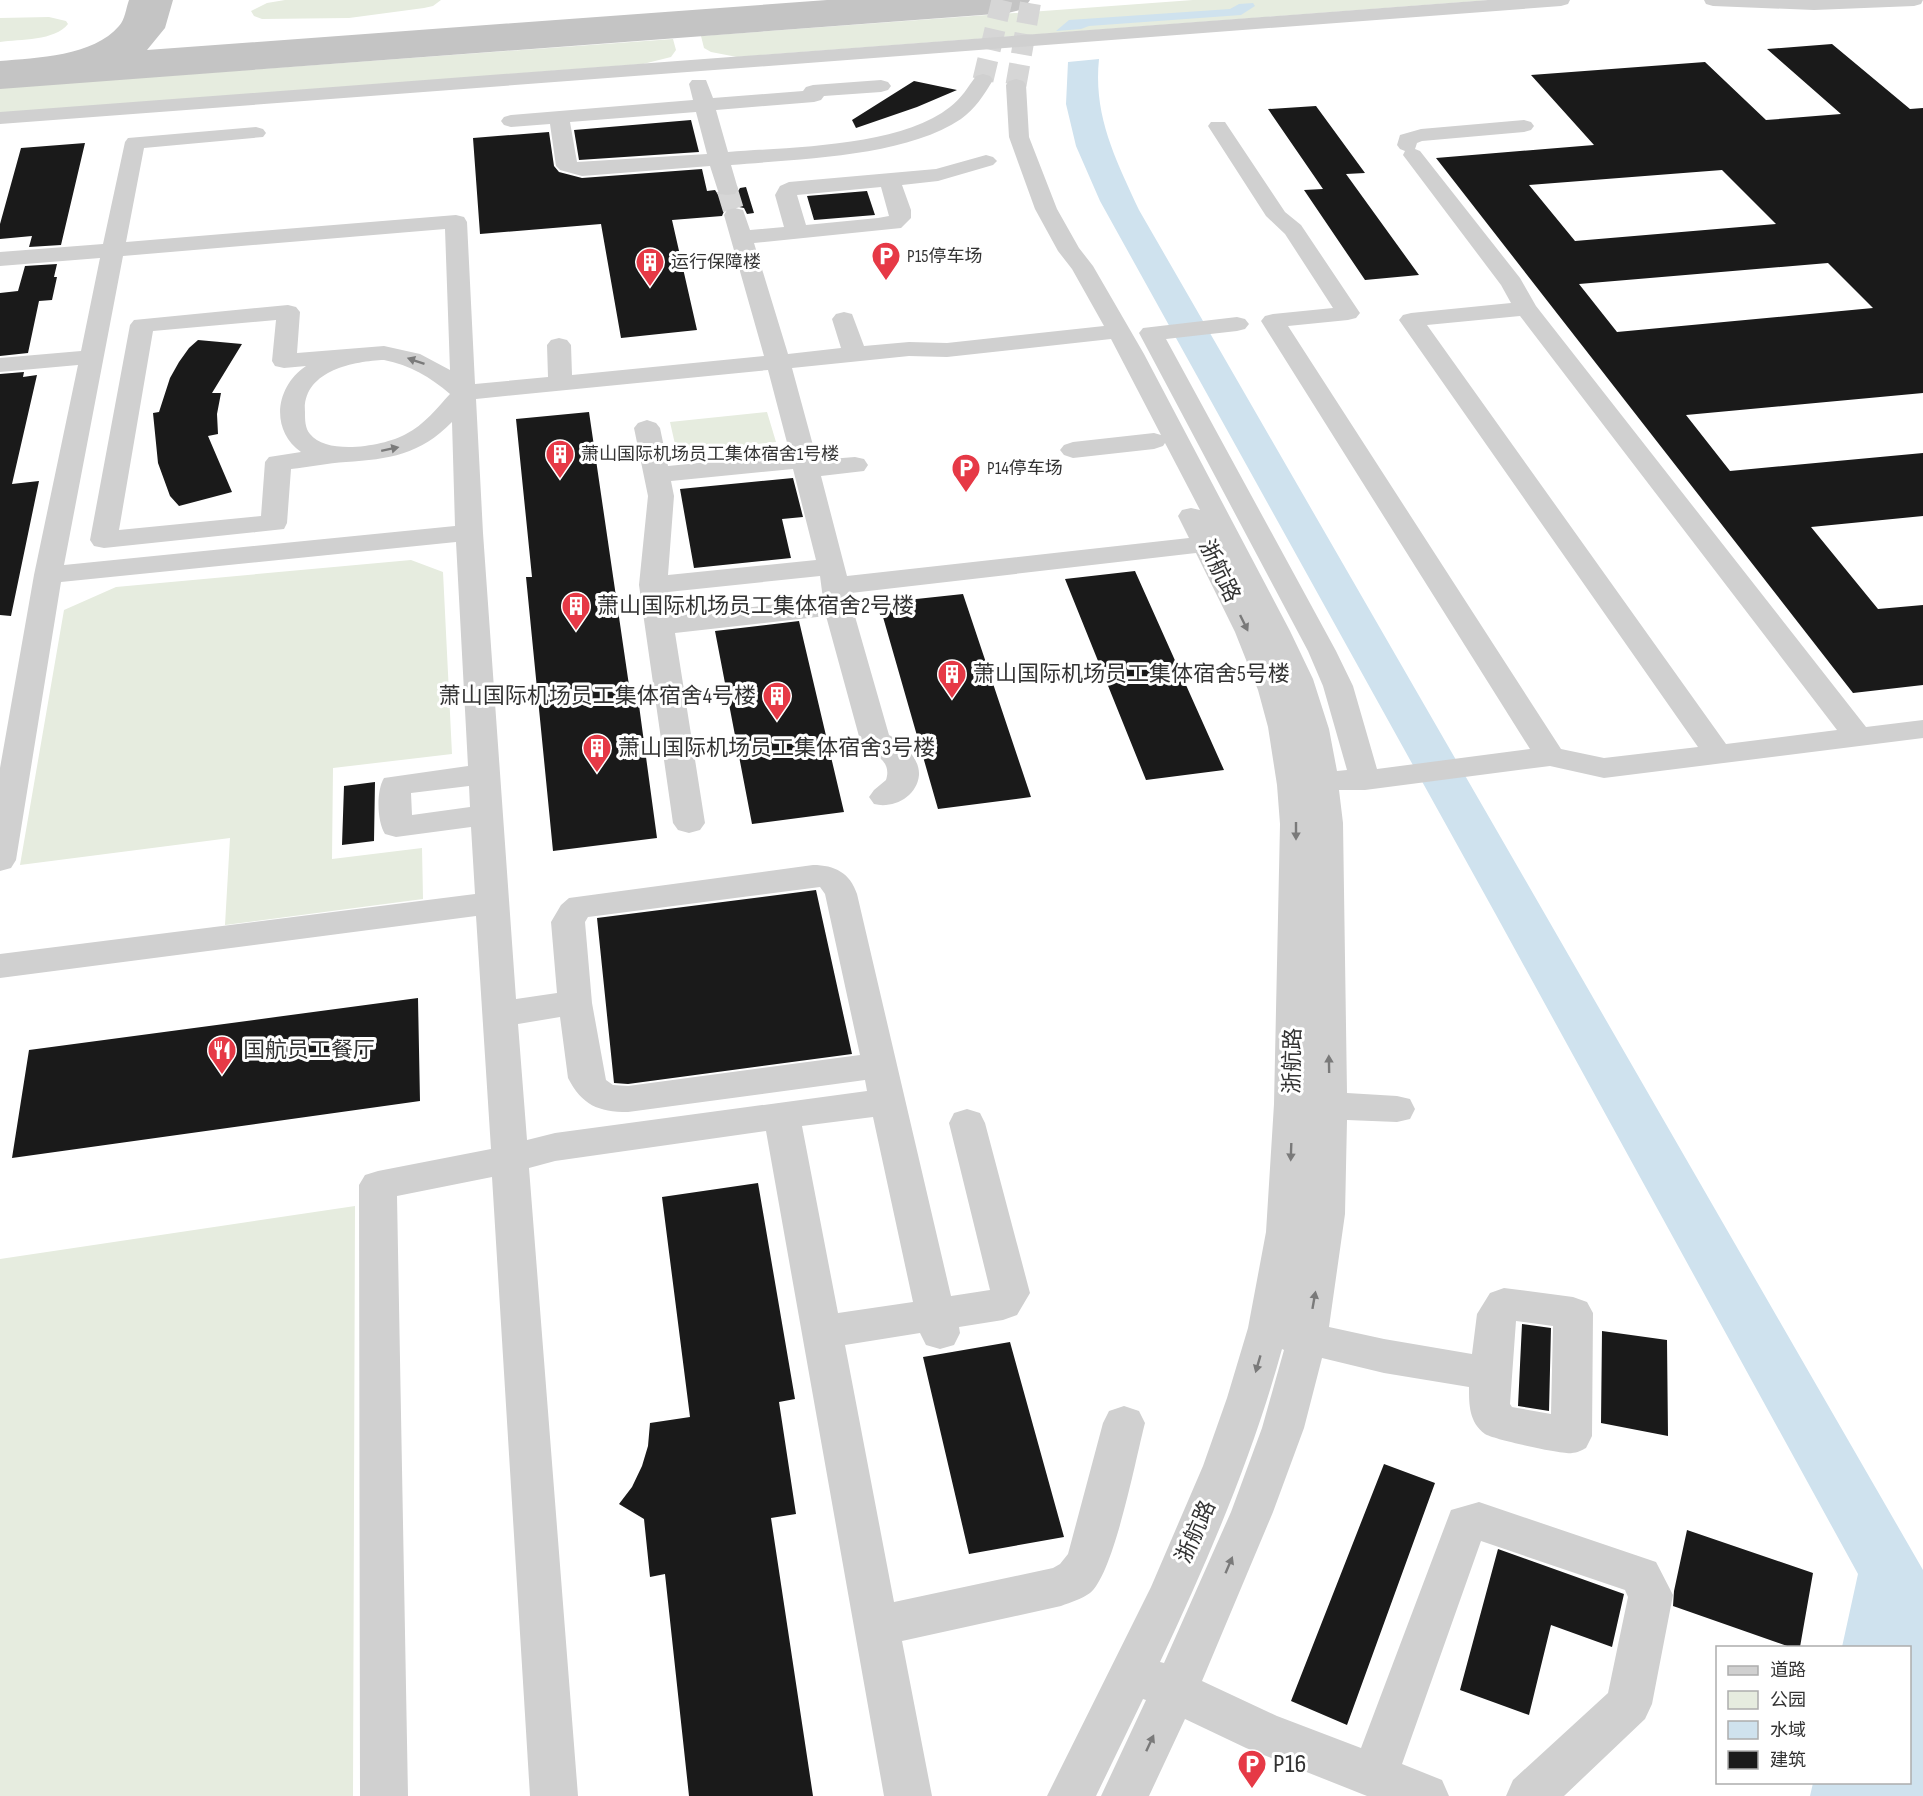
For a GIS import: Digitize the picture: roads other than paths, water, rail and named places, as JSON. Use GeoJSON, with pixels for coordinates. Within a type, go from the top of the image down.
{"type":"FeatureCollection","features":[{"type":"Feature","properties":{"kind":"street"},"geometry":{"type":"LineString","coordinates":[[0,118],[1561,0]]}},
{"type":"Feature","properties":{"kind":"street"},"geometry":{"type":"LineString","coordinates":[[1713,0],[1790,6],[1840,6],[1914,0]]}},
{"type":"Feature","properties":{"kind":"street"},"geometry":{"type":"LineString","coordinates":[[1905,1],[1923,14]]}},
{"type":"Feature","properties":{"kind":"street"},"geometry":{"type":"LineString","coordinates":[[695,65],[727,189]]}},
{"type":"Feature","properties":{"kind":"street"},"geometry":{"type":"LineString","coordinates":[[559,117],[567,166],[570,169],[718,160],[869,144],[909,135],[938,124],[957,112],[974,96],[983,80]]}},
{"type":"Feature","properties":{"kind":"street"},"geometry":{"type":"LineString","coordinates":[[464,393],[441,373],[426,364],[401,356],[365,354],[284,361],[288,312],[142,325],[104,540],[274,523],[278,462],[400,448],[434,426],[464,393],[909,350],[947,350],[1106,330],[1082,266],[1069,250],[1046,209],[1019,137],[1016,85]]}},
{"type":"Feature","properties":{"kind":"street"},"geometry":{"type":"LineString","coordinates":[[511,121],[814,96],[813,92],[881,86]]}},
{"type":"Feature","properties":{"kind":"street"},"geometry":{"type":"LineString","coordinates":[[1218,126],[1277,216],[1293,230],[1348,313],[1273,321],[1550,756]]}},
{"type":"Feature","properties":{"kind":"street"},"geometry":{"type":"LineString","coordinates":[[1524,126],[1421,135],[1407,139],[1410,150],[1512,283],[1526,309],[1858,737]]}},
{"type":"Feature","properties":{"kind":"street"},"geometry":{"type":"LineString","coordinates":[[711,128],[751,144],[799,152]]}},
{"type":"Feature","properties":{"kind":"street"},"geometry":{"type":"LineString","coordinates":[[0,860],[75,431],[135,142],[256,133]]}},
{"type":"Feature","properties":{"kind":"street"},"geometry":{"type":"LineString","coordinates":[[797,232],[786,195],[788,191],[797,187],[938,175],[986,160]]}},
{"type":"Feature","properties":{"kind":"street"},"geometry":{"type":"LineString","coordinates":[[741,237],[893,223],[900,218],[900,210],[889,180]]}},
{"type":"Feature","properties":{"kind":"street"},"geometry":{"type":"LineString","coordinates":[[735,215],[806,464],[875,740],[889,747],[900,757],[904,769],[902,782],[896,791],[885,796]]}},
{"type":"Feature","properties":{"kind":"street"},"geometry":{"type":"LineString","coordinates":[[0,260],[456,222],[469,533],[492,903],[554,1796]]}},
{"type":"Feature","properties":{"kind":"street"},"geometry":{"type":"LineString","coordinates":[[1526,309],[1411,320],[1718,754]]}},
{"type":"Feature","properties":{"kind":"street"},"geometry":{"type":"LineString","coordinates":[[844,319],[855,355]]}},
{"type":"Feature","properties":{"kind":"street"},"geometry":{"type":"LineString","coordinates":[[1237,324],[1151,333],[1322,651],[1338,686],[1365,780]]}},
{"type":"Feature","properties":{"kind":"street","name":"浙航路"},"geometry":{"type":"LineString","coordinates":[[1106,330],[1154,441],[1267,674],[1284,731],[1326,823],[1329,1105],[1326,1214],[1307,1339],[1283,1428],[1252,1512],[1175,1690],[1125,1796]]}},
{"type":"Feature","properties":{"kind":"street","name":"浙航路"},"geometry":{"type":"LineString","coordinates":[[1071,1796],[1204,1517],[1236,1436],[1267,1330],[1283,1245],[1290,1188],[1296,824],[1308,781],[1314,729],[1298,678],[1276,631],[1106,330]]}},
{"type":"Feature","properties":{"kind":"street"},"geometry":{"type":"LineString","coordinates":[[559,345],[560,384]]}},
{"type":"Feature","properties":{"kind":"street"},"geometry":{"type":"LineString","coordinates":[[360,454],[334,453],[315,449],[302,442],[292,426],[293,396],[303,380],[320,367],[341,358],[365,354]]}},
{"type":"Feature","properties":{"kind":"street"},"geometry":{"type":"LineString","coordinates":[[0,365],[90,357]]}},
{"type":"Feature","properties":{"kind":"street"},"geometry":{"type":"LineString","coordinates":[[75,431],[124,427]]}},
{"type":"Feature","properties":{"kind":"street"},"geometry":{"type":"LineString","coordinates":[[647,428],[661,496],[653,585],[689,823]]}},
{"type":"Feature","properties":{"kind":"street"},"geometry":{"type":"LineString","coordinates":[[1073,450],[1154,441]]}},
{"type":"Feature","properties":{"kind":"street"},"geometry":{"type":"LineString","coordinates":[[657,476],[806,464],[855,465]]}},
{"type":"Feature","properties":{"kind":"street"},"geometry":{"type":"LineString","coordinates":[[48,575],[469,533]]}},
{"type":"Feature","properties":{"kind":"street"},"geometry":{"type":"LineString","coordinates":[[659,626],[835,586],[1205,544]]}},
{"type":"Feature","properties":{"kind":"street"},"geometry":{"type":"LineString","coordinates":[[653,585],[835,586]]}},
{"type":"Feature","properties":{"kind":"street"},"geometry":{"type":"LineString","coordinates":[[1308,781],[1365,780],[1550,756],[1604,768],[1923,729]]}},
{"type":"Feature","properties":{"kind":"street"},"geometry":{"type":"LineString","coordinates":[[484,774],[395,785],[396,827],[487,815]]}},
{"type":"Feature","properties":{"kind":"street"},"geometry":{"type":"LineString","coordinates":[[881,1065],[628,1100],[613,1099],[596,1093],[590,1088],[586,1078],[575,1004],[568,922],[573,910],[581,906],[813,876],[830,877],[839,886],[881,1065],[938,1324]]}},
{"type":"Feature","properties":{"kind":"street"},"geometry":{"type":"LineString","coordinates":[[0,966],[492,903]]}},
{"type":"Feature","properties":{"kind":"street"},"geometry":{"type":"LineString","coordinates":[[500,1014],[575,1004]]}},
{"type":"Feature","properties":{"kind":"street"},"geometry":{"type":"LineString","coordinates":[[384,1796],[378,1185],[510,1159],[555,1147],[889,1101]]}},
{"type":"Feature","properties":{"kind":"street"},"geometry":{"type":"LineString","coordinates":[[1293,1104],[1397,1109]]}},
{"type":"Feature","properties":{"kind":"street"},"geometry":{"type":"LineString","coordinates":[[782,1116],[908,1796]]}},
{"type":"Feature","properties":{"kind":"street"},"geometry":{"type":"LineString","coordinates":[[822,1332],[938,1324],[1003,1304],[1010,1293],[968,1123]]}},
{"type":"Feature","properties":{"kind":"street"},"geometry":{"type":"LineString","coordinates":[[1267,1330],[1384,1356],[1490,1374]]}},
{"type":"Feature","properties":{"kind":"street"},"geometry":{"type":"LineString","coordinates":[[877,1626],[1034,1593],[1061,1586],[1076,1578],[1088,1562],[1124,1423]]}},
{"type":"Feature","properties":{"kind":"street"},"geometry":{"type":"LineString","coordinates":[[1374,1776],[1466,1522],[1479,1521],[1640,1576],[1651,1595],[1629,1704],[1530,1796]]}},
{"type":"Feature","properties":{"kind":"street"},"geometry":{"type":"LineString","coordinates":[[1132,1671],[1262,1732],[1425,1796]]}},
{"type":"Feature","properties":{"kind":"water"},"geometry":{"type":"Polygon","coordinates":[[[1253,3],[1255,6],[1241,15],[1089,26],[1056,31],[1069,20],[1230,9],[1239,4],[1253,3]]]}},
{"type":"Feature","properties":{"kind":"water"},"geometry":{"type":"Polygon","coordinates":[[[1099,59],[1099,100],[1103,119],[1115,155],[1139,210],[1923,1570],[1923,1796],[1810,1796],[1813,1784],[1911,1784],[1911,1646],[1842,1646],[1858,1574],[1100,201],[1076,146],[1066,104],[1068,62],[1099,59]]]}},
{"type":"Feature","properties":{"kind":"tunnel"},"geometry":{"type":"LineString","coordinates":[[983,80],[1002,0]]}},
{"type":"Feature","properties":{"kind":"tunnel"},"geometry":{"type":"LineString","coordinates":[[1016,85],[1031,0]]}},
{"type":"Feature","properties":{"kind":"tunnel"},"geometry":{"type":"LineString","coordinates":[[727,189],[735,215]]}},
{"type":"Feature","properties":{"kind":"place","name":"P15停车场"},"geometry":{"type":"Point","coordinates":[886,282]}},
{"type":"Feature","properties":{"kind":"place","name":"运行保障楼"},"geometry":{"type":"Point","coordinates":[650,288]}},
{"type":"Feature","properties":{"kind":"place","name":"萧山国际机场员工集体宿舍1号楼"},"geometry":{"type":"Point","coordinates":[560,480]}},
{"type":"Feature","properties":{"kind":"place","name":"P14停车场"},"geometry":{"type":"Point","coordinates":[966,494]}},
{"type":"Feature","properties":{"kind":"place","name":"萧山国际机场员工集体宿舍2号楼"},"geometry":{"type":"Point","coordinates":[576,632]}},
{"type":"Feature","properties":{"kind":"place","name":"萧山国际机场员工集体宿舍5号楼"},"geometry":{"type":"Point","coordinates":[952,700]}},
{"type":"Feature","properties":{"kind":"place","name":"萧山国际机场员工集体宿舍4号楼"},"geometry":{"type":"Point","coordinates":[777,722]}},
{"type":"Feature","properties":{"kind":"place","name":"萧山国际机场员工集体宿舍3号楼"},"geometry":{"type":"Point","coordinates":[597,774]}},
{"type":"Feature","properties":{"kind":"place","name":"国航员工餐厅"},"geometry":{"type":"Point","coordinates":[222,1076]}},
{"type":"Feature","properties":{"kind":"place","name":"P16"},"geometry":{"type":"Point","coordinates":[1252,1790]}}]}
